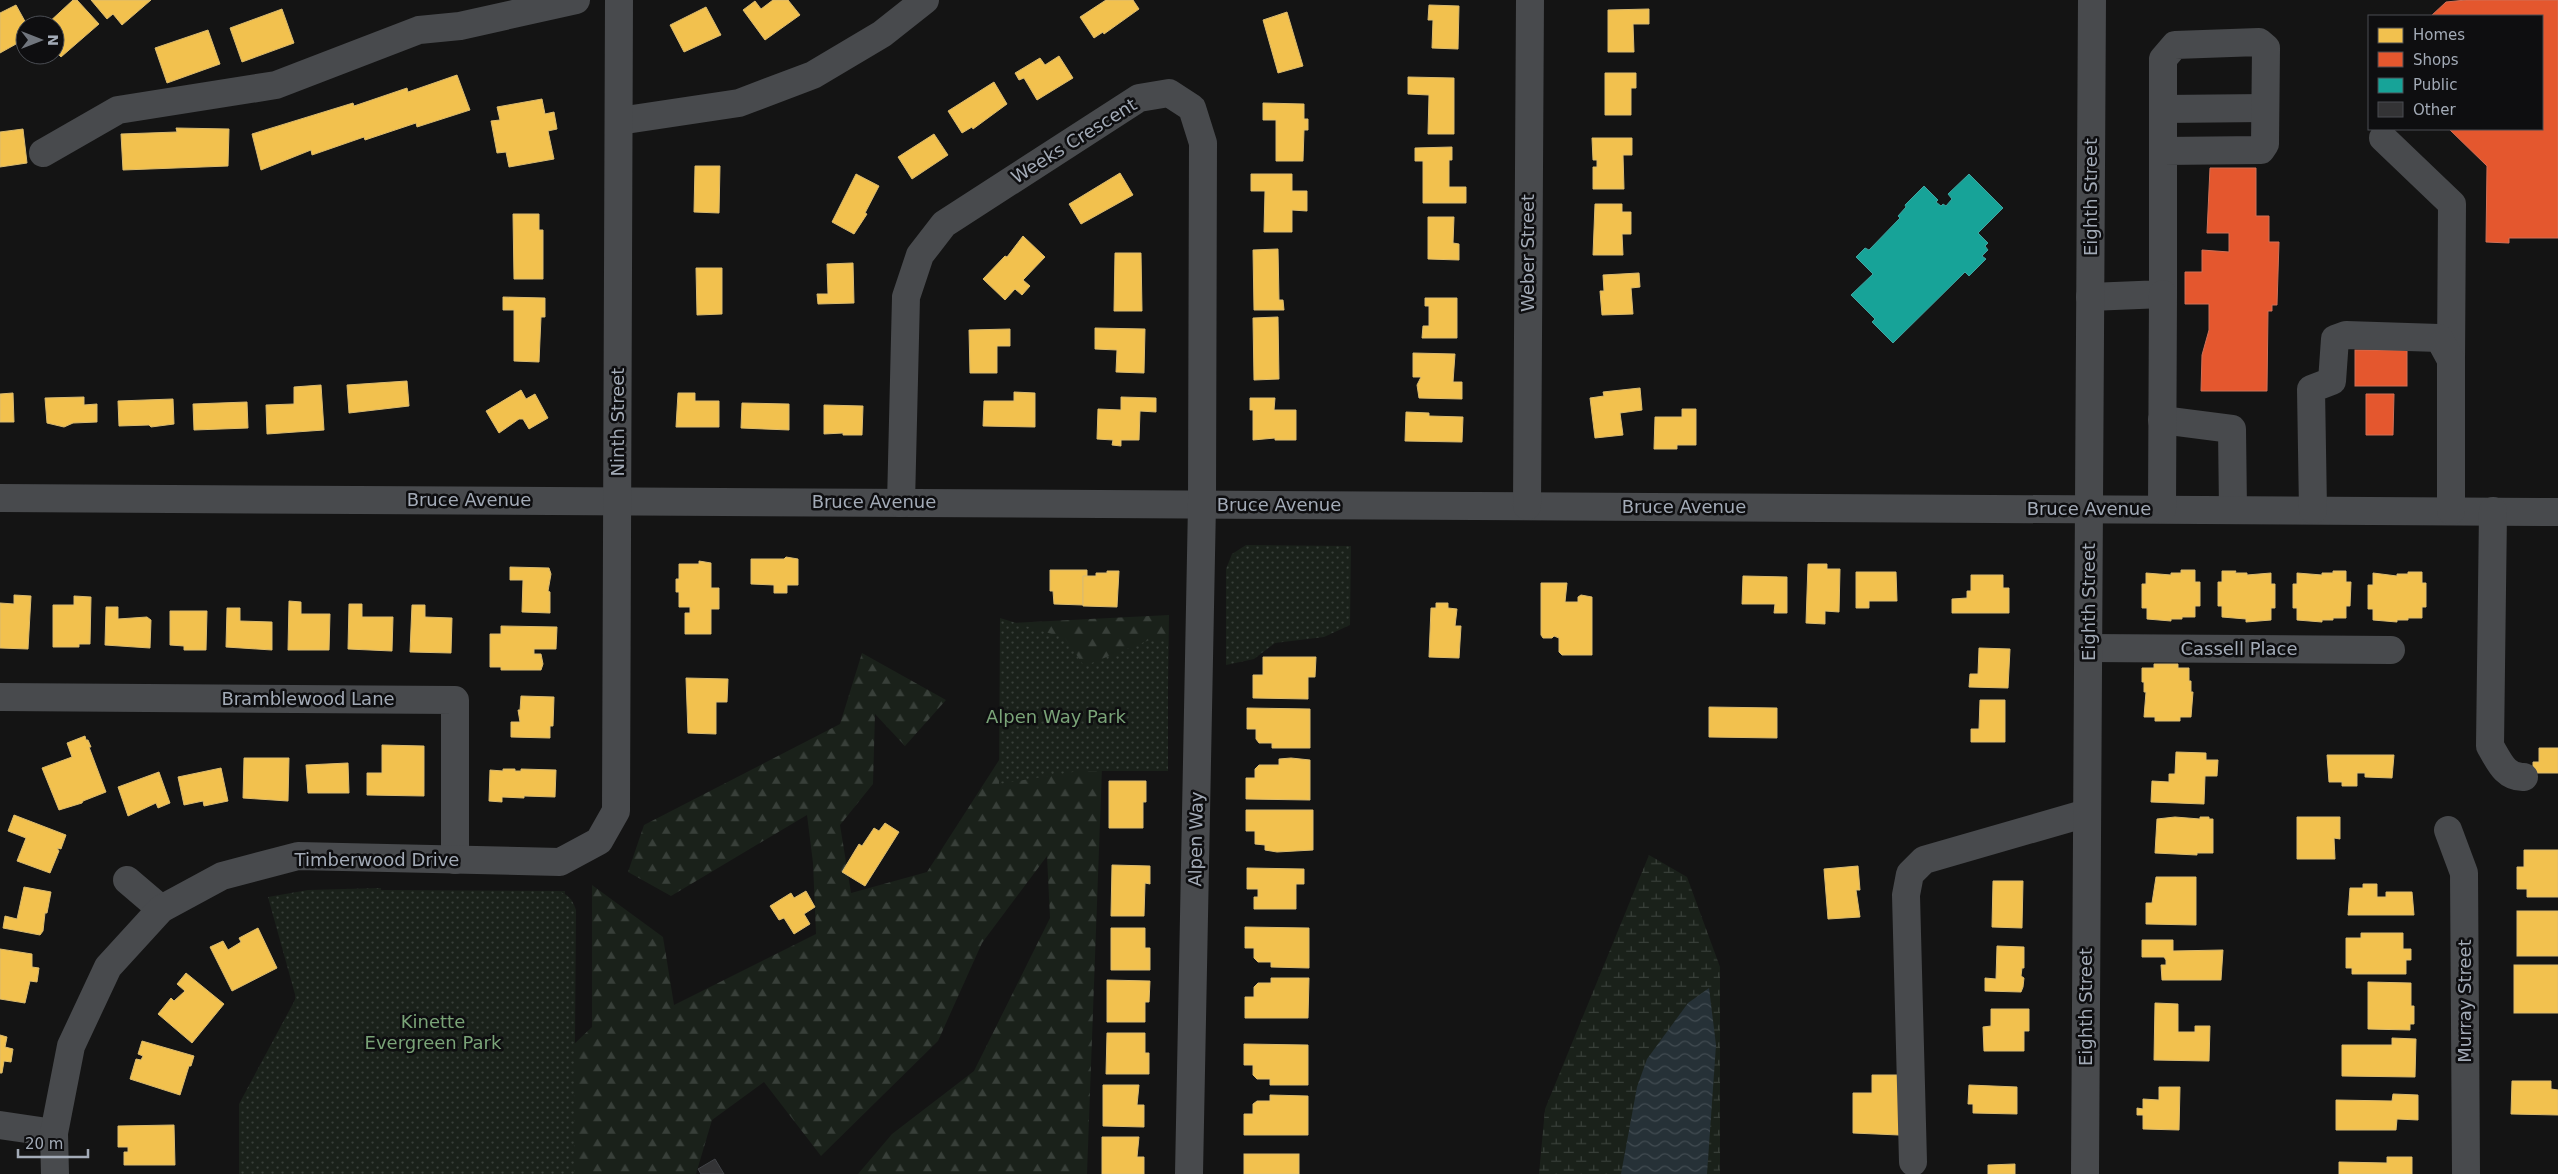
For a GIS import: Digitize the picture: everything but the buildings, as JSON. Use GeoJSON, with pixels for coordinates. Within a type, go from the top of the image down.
{"type":"FeatureCollection","features":[{"type":"Feature","properties":{"kind":"street"},"geometry":{"type":"LineString","coordinates":[[43,153],[118,110],[276,85],[419,30],[460,26],[576,0]]}},
{"type":"Feature","properties":{"kind":"street","name":"Ninth Street"},"geometry":{"type":"LineString","coordinates":[[599,841],[616,811],[620,0]]}},
{"type":"Feature","properties":{"kind":"street"},"geometry":{"type":"LineString","coordinates":[[620,121],[739,103],[813,75],[882,34],[925,0]]}},
{"type":"Feature","properties":{"kind":"street","name":"Weber Street"},"geometry":{"type":"LineString","coordinates":[[1527,506],[1530,0]]}},
{"type":"Feature","properties":{"kind":"street","name":"Eighth Street"},"geometry":{"type":"LineString","coordinates":[[2085,1174],[2092,0]]}},
{"type":"Feature","properties":{"kind":"street"},"geometry":{"type":"LineString","coordinates":[[2162,509],[2163,59],[2174,45],[2259,42],[2266,48],[2265,144],[2261,150],[2163,151]]}},
{"type":"Feature","properties":{"kind":"street","name":"Weeks Crescent"},"geometry":{"type":"LineString","coordinates":[[901,503],[906,297],[920,255],[944,224],[1139,98],[1169,93],[1192,108],[1203,142],[1202,504]]}},
{"type":"Feature","properties":{"kind":"street"},"geometry":{"type":"LineString","coordinates":[[2163,109],[2265,108]]}},
{"type":"Feature","properties":{"kind":"street"},"geometry":{"type":"LineString","coordinates":[[2383,138],[2452,204],[2451,511]]}},
{"type":"Feature","properties":{"kind":"street"},"geometry":{"type":"LineString","coordinates":[[2090,297],[2163,294]]}},
{"type":"Feature","properties":{"kind":"street"},"geometry":{"type":"LineString","coordinates":[[2313,510],[2311,389],[2332,382],[2335,339],[2346,335],[2439,338],[2451,360]]}},
{"type":"Feature","properties":{"kind":"street"},"geometry":{"type":"LineString","coordinates":[[2162,420],[2232,429],[2234,510]]}},
{"type":"Feature","properties":{"kind":"street","name":"Bruce Avenue"},"geometry":{"type":"LineString","coordinates":[[0,498],[2558,512]]}},
{"type":"Feature","properties":{"kind":"street","name":"Alpen Way"},"geometry":{"type":"LineString","coordinates":[[1189,1174],[1202,504]]}},
{"type":"Feature","properties":{"kind":"street"},"geometry":{"type":"LineString","coordinates":[[2493,511],[2490,746],[2504,770],[2515,778],[2524,777]]}},
{"type":"Feature","properties":{"kind":"street","name":"Cassell Place"},"geometry":{"type":"LineString","coordinates":[[2088,648],[2391,650]]}},
{"type":"Feature","properties":{"kind":"street","name":"Bramblewood Lane"},"geometry":{"type":"LineString","coordinates":[[0,697],[455,700],[455,860]]}},
{"type":"Feature","properties":{"kind":"street"},"geometry":{"type":"LineString","coordinates":[[1913,1162],[1906,895],[1910,874],[1924,860],[2087,813]]}},
{"type":"Feature","properties":{"kind":"street","name":"Murray Street"},"geometry":{"type":"LineString","coordinates":[[2448,830],[2464,873],[2466,1174]]}},
{"type":"Feature","properties":{"kind":"street","name":"Timberwood Drive"},"geometry":{"type":"LineString","coordinates":[[55,1174],[54,1133],[71,1046],[108,966],[161,909],[222,876],[298,856],[560,862],[599,841]]}},
{"type":"Feature","properties":{"kind":"street"},"geometry":{"type":"LineString","coordinates":[[127,880],[161,909]]}},
{"type":"Feature","properties":{"kind":"street"},"geometry":{"type":"LineString","coordinates":[[0,1126],[54,1133]]}},
{"type":"Feature","properties":{"kind":"green space"},"geometry":{"type":"Polygon","coordinates":[[[1246,545],[1351,546],[1350,625],[1324,637],[1275,643],[1254,659],[1226,665],[1226,569],[1232,554],[1246,545]]]}},
{"type":"Feature","properties":{"kind":"green space"},"geometry":{"type":"Polygon","coordinates":[[[1169,615],[1167,765],[1102,768],[1087,1174],[858,1174],[892,1134],[974,1071],[1050,918],[1047,856],[982,943],[938,1041],[821,1156],[764,1082],[712,1120],[696,1174],[249,1174],[258,1161],[298,986],[399,894],[565,891],[554,1005],[511,1104],[592,1027],[592,885],[663,937],[674,1005],[816,934],[813,863],[807,815],[671,896],[628,872],[644,825],[840,724],[862,653],[946,700],[905,746],[875,714],[873,784],[840,825],[851,893],[927,872],[1001,757],[1012,623],[1169,615]]]}},
{"type":"Feature","properties":{"kind":"green space","name":"Alpen Way Park"},"geometry":{"type":"Polygon","coordinates":[[[1000,618],[1065,638],[1084,666],[1152,639],[1168,639],[1168,771],[1079,771],[999,784],[1000,618]]]}},
{"type":"Feature","properties":{"kind":"green space"},"geometry":{"type":"Polygon","coordinates":[[[1649,855],[1687,877],[1720,967],[1720,1174],[1539,1174],[1545,1109],[1649,855]]]}},
{"type":"Feature","properties":{"kind":"green space","name":"Kinette Evergreen Park"},"geometry":{"type":"Polygon","coordinates":[[[381,888],[381,890],[557,891],[567,895],[573,902],[576,910],[574,1174],[239,1174],[239,1104],[296,998],[268,897],[308,890],[381,888]]]}},
{"type":"Feature","properties":{"kind":"water"},"geometry":{"type":"Polygon","coordinates":[[[1709,988],[1716,1045],[1707,1174],[1621,1174],[1637,1087],[1647,1059],[1688,1003],[1709,988]]]}}]}
